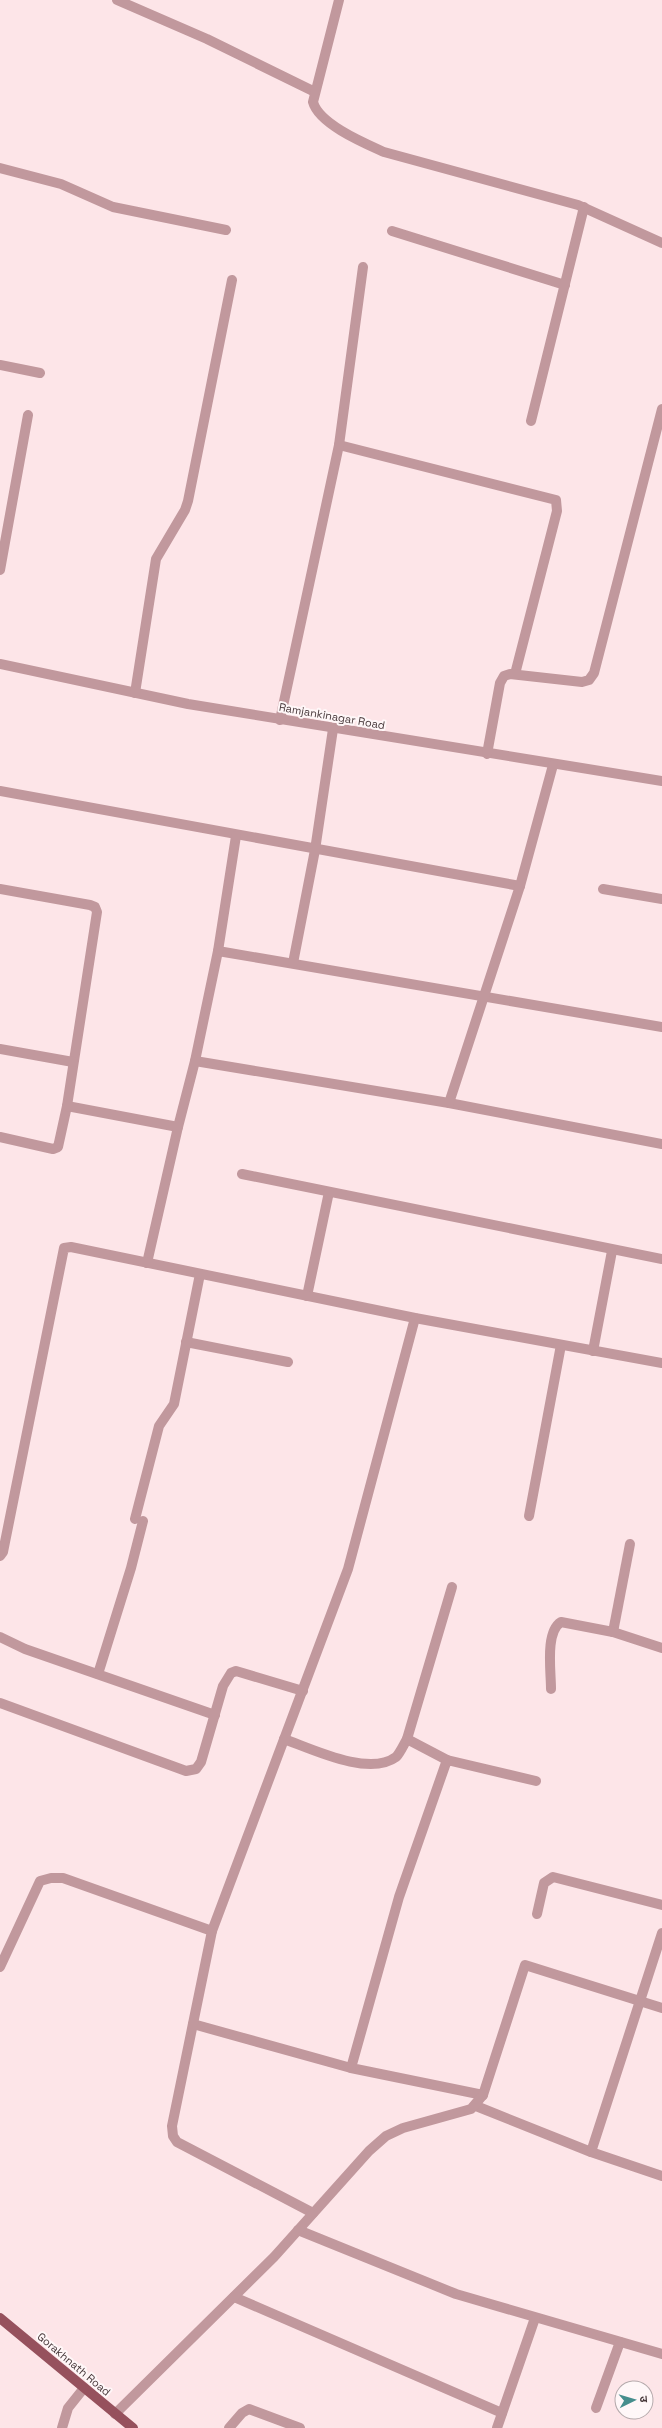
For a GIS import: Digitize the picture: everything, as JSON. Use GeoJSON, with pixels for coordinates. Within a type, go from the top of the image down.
{"type":"FeatureCollection","features":[{"type":"Feature","properties":{"kind":"main road","name":"Gorakhnath Road"},"geometry":{"type":"LineString","coordinates":[[0,2318],[133,2428]]}},
{"type":"Feature","properties":{"kind":"street"},"geometry":{"type":"LineString","coordinates":[[117,0],[207,39],[315,92]]}},
{"type":"Feature","properties":{"kind":"street"},"geometry":{"type":"LineString","coordinates":[[339,0],[313,102],[315,109],[320,116],[357,140],[384,152],[584,208],[662,243]]}},
{"type":"Feature","properties":{"kind":"street"},"geometry":{"type":"LineString","coordinates":[[0,168],[61,184],[114,207],[226,230]]}},
{"type":"Feature","properties":{"kind":"street"},"geometry":{"type":"LineString","coordinates":[[531,421],[584,208]]}},
{"type":"Feature","properties":{"kind":"street"},"geometry":{"type":"LineString","coordinates":[[392,231],[565,284]]}},
{"type":"Feature","properties":{"kind":"street"},"geometry":{"type":"LineString","coordinates":[[280,720],[339,445],[363,267]]}},
{"type":"Feature","properties":{"kind":"street"},"geometry":{"type":"LineString","coordinates":[[134,693],[156,559],[185,510],[188,501],[232,280]]}},
{"type":"Feature","properties":{"kind":"street"},"geometry":{"type":"LineString","coordinates":[[0,365],[40,373]]}},
{"type":"Feature","properties":{"kind":"street"},"geometry":{"type":"LineString","coordinates":[[487,754],[500,682],[504,676],[515,674],[582,682],[589,680],[594,673],[662,409]]}},
{"type":"Feature","properties":{"kind":"street"},"geometry":{"type":"LineString","coordinates":[[0,570],[28,415]]}},
{"type":"Feature","properties":{"kind":"street"},"geometry":{"type":"LineString","coordinates":[[339,445],[556,500],[557,511],[515,674]]}},
{"type":"Feature","properties":{"kind":"street","name":"Ramjankinagar Road"},"geometry":{"type":"LineString","coordinates":[[0,664],[134,693],[280,720],[553,765],[662,781]]}},
{"type":"Feature","properties":{"kind":"street"},"geometry":{"type":"LineString","coordinates":[[293,963],[315,850],[333,729]]}},
{"type":"Feature","properties":{"kind":"street"},"geometry":{"type":"LineString","coordinates":[[448,1103],[520,886],[553,765]]}},
{"type":"Feature","properties":{"kind":"street"},"geometry":{"type":"LineString","coordinates":[[0,791],[236,836],[520,886]]}},
{"type":"Feature","properties":{"kind":"street"},"geometry":{"type":"LineString","coordinates":[[147,1263],[178,1127],[195,1061],[218,951],[236,836]]}},
{"type":"Feature","properties":{"kind":"street"},"geometry":{"type":"LineString","coordinates":[[0,888],[90,905],[95,907],[97,912],[67,1106],[56,1149],[0,1138]]}},
{"type":"Feature","properties":{"kind":"street"},"geometry":{"type":"LineString","coordinates":[[602,889],[662,899]]}},
{"type":"Feature","properties":{"kind":"street"},"geometry":{"type":"LineString","coordinates":[[218,951],[662,1028]]}},
{"type":"Feature","properties":{"kind":"street"},"geometry":{"type":"LineString","coordinates":[[0,1049],[73,1062]]}},
{"type":"Feature","properties":{"kind":"street"},"geometry":{"type":"LineString","coordinates":[[195,1061],[448,1103],[662,1144]]}},
{"type":"Feature","properties":{"kind":"street"},"geometry":{"type":"LineString","coordinates":[[67,1106],[178,1127]]}},
{"type":"Feature","properties":{"kind":"street"},"geometry":{"type":"LineString","coordinates":[[242,1174],[662,1259]]}},
{"type":"Feature","properties":{"kind":"street"},"geometry":{"type":"LineString","coordinates":[[307,1296],[330,1192]]}},
{"type":"Feature","properties":{"kind":"street"},"geometry":{"type":"LineString","coordinates":[[0,1556],[5,1544],[64,1248],[71,1247],[415,1318],[662,1363]]}},
{"type":"Feature","properties":{"kind":"street"},"geometry":{"type":"LineString","coordinates":[[593,1351],[612,1250]]}},
{"type":"Feature","properties":{"kind":"street"},"geometry":{"type":"LineString","coordinates":[[98,1674],[131,1568],[139,1520],[159,1426],[174,1404],[200,1274]]}},
{"type":"Feature","properties":{"kind":"street"},"geometry":{"type":"LineString","coordinates":[[313,2213],[177,2142],[173,2136],[172,2126],[212,1931],[348,1569],[415,1318]]}},
{"type":"Feature","properties":{"kind":"street"},"geometry":{"type":"LineString","coordinates":[[186,1342],[288,1362]]}},
{"type":"Feature","properties":{"kind":"street"},"geometry":{"type":"LineString","coordinates":[[529,1516],[561,1345]]}},
{"type":"Feature","properties":{"kind":"street"},"geometry":{"type":"LineString","coordinates":[[613,1632],[630,1544]]}},
{"type":"Feature","properties":{"kind":"street"},"geometry":{"type":"LineString","coordinates":[[284,1739],[355,1765],[379,1763],[396,1757],[407,1739],[452,1587]]}},
{"type":"Feature","properties":{"kind":"street"},"geometry":{"type":"LineString","coordinates":[[551,1689],[551,1636],[554,1626],[561,1622],[613,1632],[662,1648]]}},
{"type":"Feature","properties":{"kind":"street"},"geometry":{"type":"LineString","coordinates":[[0,1637],[25,1649],[215,1715]]}},
{"type":"Feature","properties":{"kind":"street"},"geometry":{"type":"LineString","coordinates":[[0,1703],[186,1771],[196,1769],[201,1762],[223,1686],[234,1671],[303,1690]]}},
{"type":"Feature","properties":{"kind":"street"},"geometry":{"type":"LineString","coordinates":[[407,1739],[447,1760],[536,1781]]}},
{"type":"Feature","properties":{"kind":"street"},"geometry":{"type":"LineString","coordinates":[[351,2068],[399,1897],[447,1760]]}},
{"type":"Feature","properties":{"kind":"street"},"geometry":{"type":"LineString","coordinates":[[537,1914],[544,1883],[553,1877],[662,1905]]}},
{"type":"Feature","properties":{"kind":"street"},"geometry":{"type":"LineString","coordinates":[[0,1968],[40,1881],[51,1878],[63,1878],[212,1931]]}},
{"type":"Feature","properties":{"kind":"street"},"geometry":{"type":"LineString","coordinates":[[591,2152],[641,2002],[662,1933]]}},
{"type":"Feature","properties":{"kind":"street"},"geometry":{"type":"LineString","coordinates":[[476,2106],[483,2095],[525,1965],[662,2008]]}},
{"type":"Feature","properties":{"kind":"street"},"geometry":{"type":"LineString","coordinates":[[193,2024],[351,2068],[483,2095]]}},
{"type":"Feature","properties":{"kind":"street"},"geometry":{"type":"LineString","coordinates":[[115,2414],[298,2230],[369,2150],[386,2136],[403,2128],[476,2106],[591,2152],[662,2176]]}},
{"type":"Feature","properties":{"kind":"street"},"geometry":{"type":"LineString","coordinates":[[298,2230],[456,2294],[662,2354]]}},
{"type":"Feature","properties":{"kind":"street"},"geometry":{"type":"LineString","coordinates":[[234,2296],[502,2413]]}},
{"type":"Feature","properties":{"kind":"street"},"geometry":{"type":"LineString","coordinates":[[497,2428],[535,2318]]}},
{"type":"Feature","properties":{"kind":"street"},"geometry":{"type":"LineString","coordinates":[[596,2408],[620,2342]]}},
{"type":"Feature","properties":{"kind":"street"},"geometry":{"type":"LineString","coordinates":[[62,2428],[68,2408],[84,2388]]}},
{"type":"Feature","properties":{"kind":"street"},"geometry":{"type":"LineString","coordinates":[[229,2428],[242,2413],[249,2409],[300,2428]]}}]}
